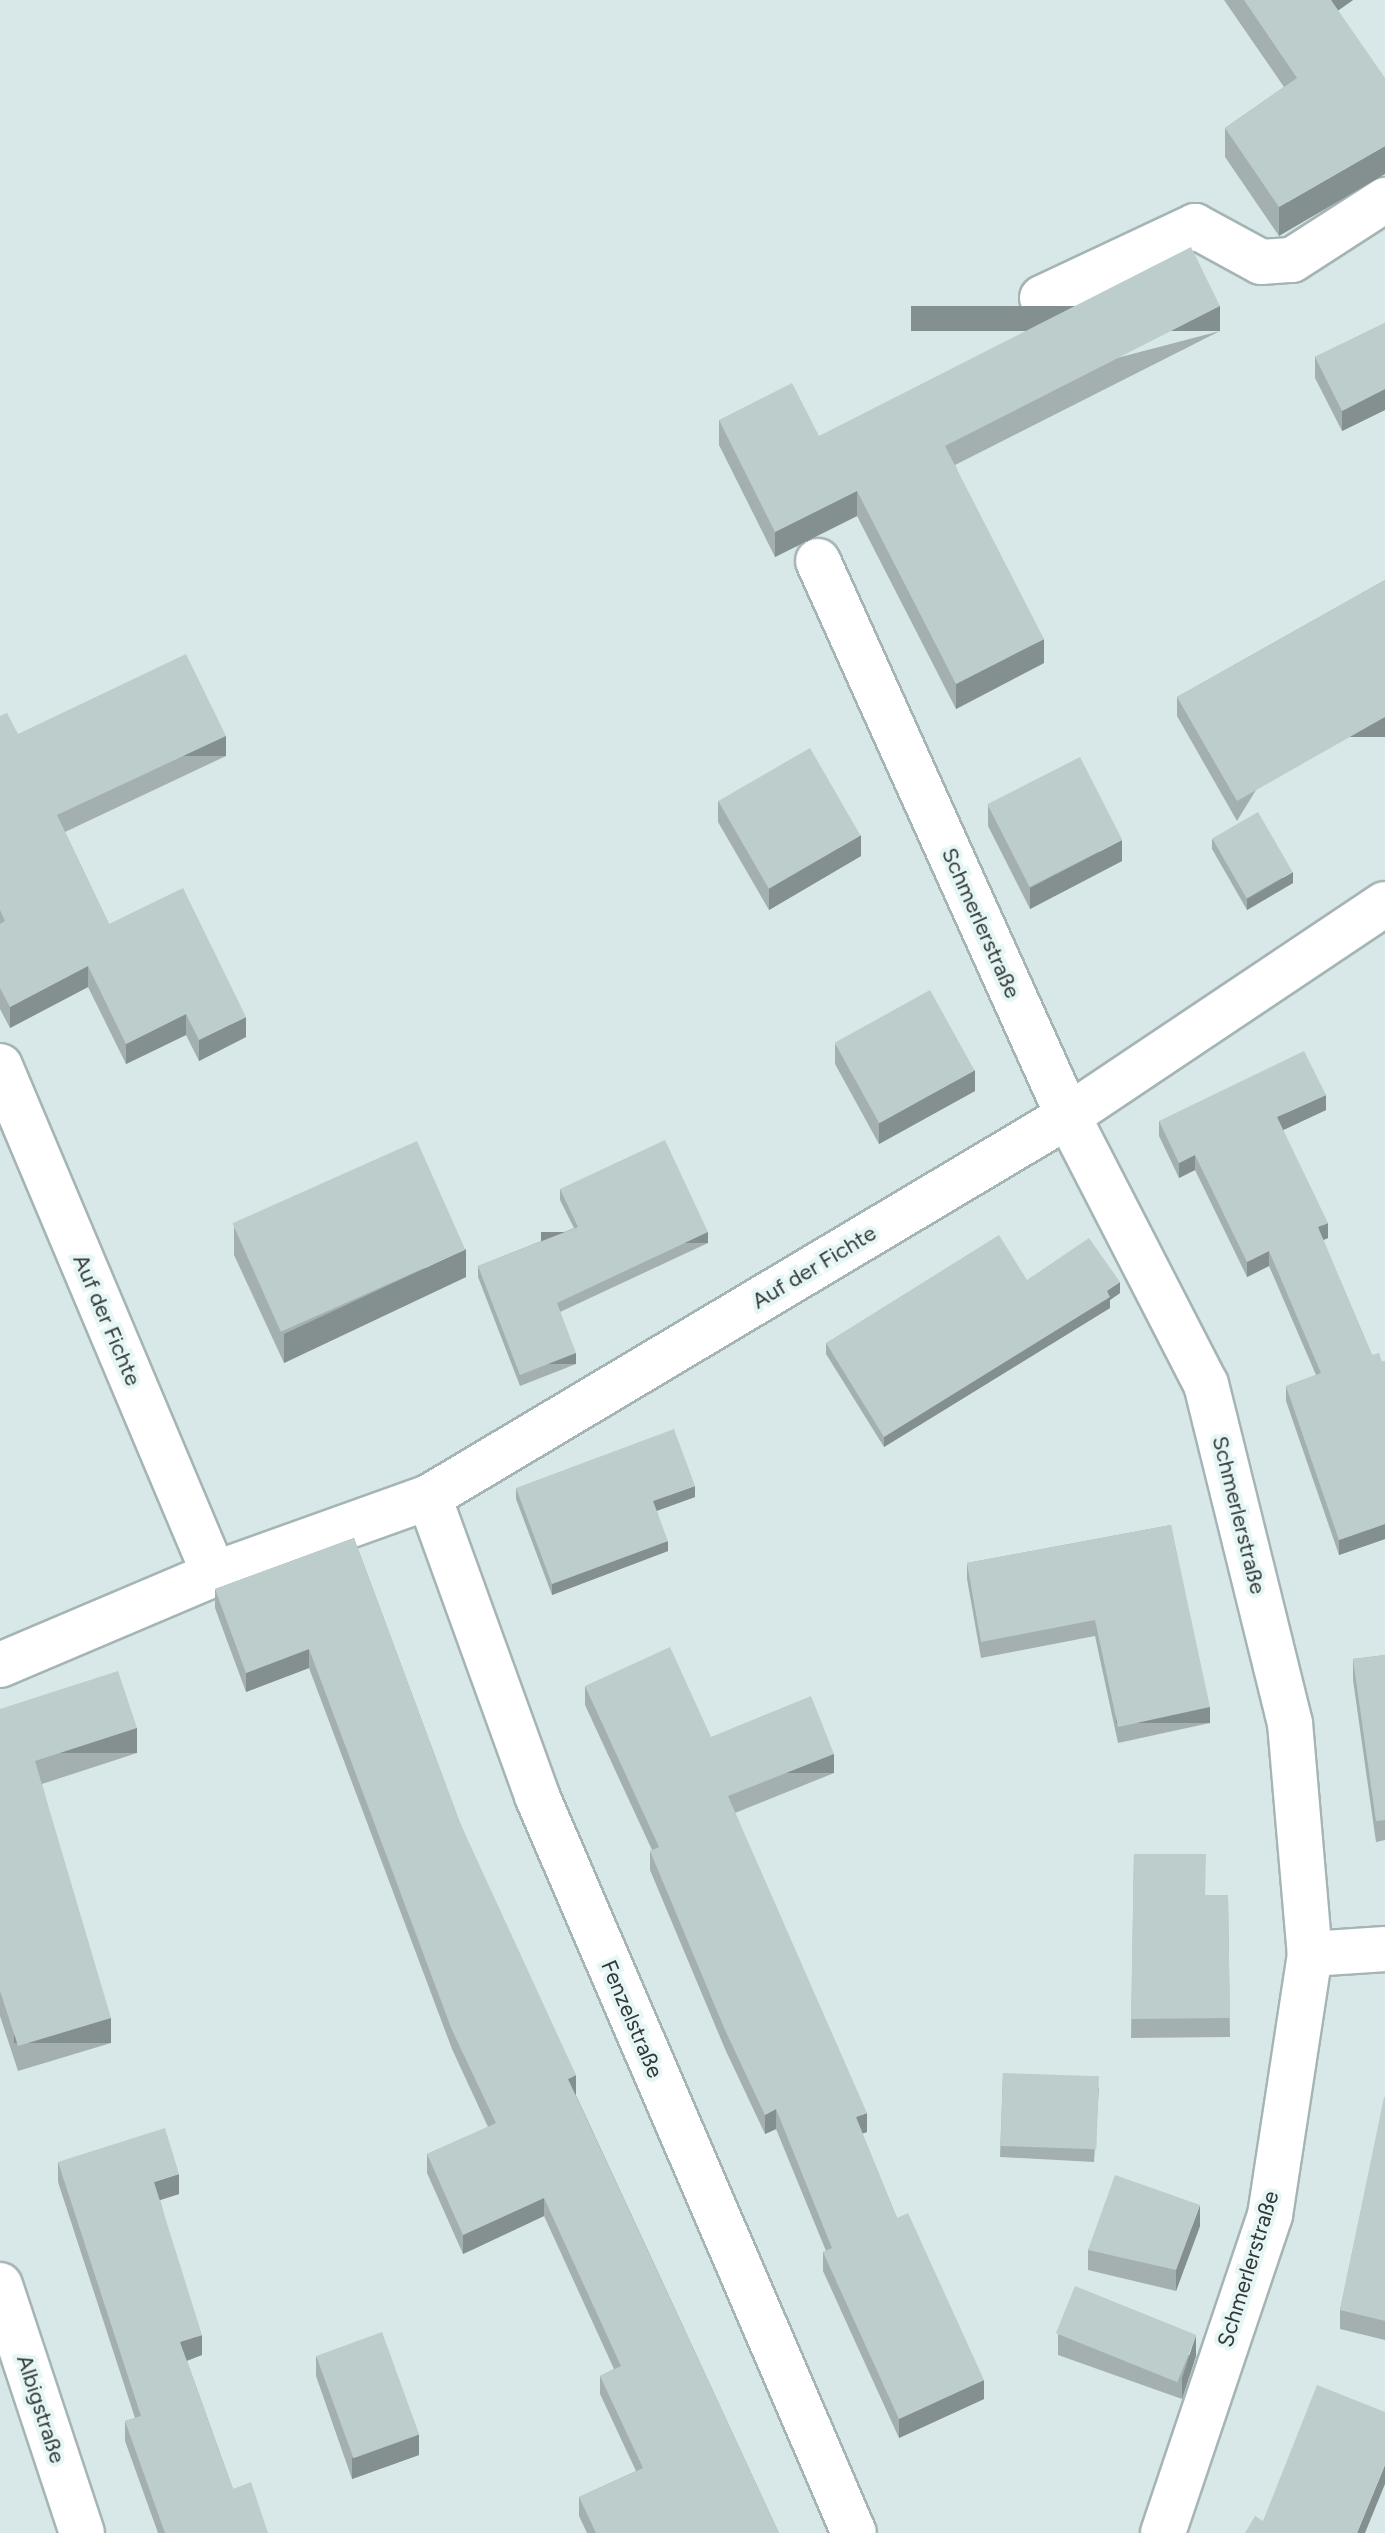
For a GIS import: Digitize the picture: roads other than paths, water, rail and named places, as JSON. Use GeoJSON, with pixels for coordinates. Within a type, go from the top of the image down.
{"type":"FeatureCollection","features":[{"type":"Feature","properties":{"kind":"street"},"geometry":{"type":"LineString","coordinates":[[1042,298],[1195,226],[1261,262],[1292,260],[1385,200]]}},
{"type":"Feature","properties":{"kind":"street","name":"Schmerlerstraße"},"geometry":{"type":"LineString","coordinates":[[818,561],[1068,1116],[1206,1384],[1290,1723],[1310,1954],[1270,2215],[1163,2533]]}},
{"type":"Feature","properties":{"kind":"street","name":"Auf der Fichte"},"geometry":{"type":"LineString","coordinates":[[0,1665],[214,1574],[429,1497],[1068,1116],[1385,904]]}},
{"type":"Feature","properties":{"kind":"street","name":"Auf der Fichte"},"geometry":{"type":"LineString","coordinates":[[0,1066],[214,1574]]}},
{"type":"Feature","properties":{"kind":"street","name":"Fenzelstraße"},"geometry":{"type":"LineString","coordinates":[[429,1497],[537,1796],[854,2533]]}},
{"type":"Feature","properties":{"kind":"street"},"geometry":{"type":"LineString","coordinates":[[1310,1954],[1385,1949]]}},
{"type":"Feature","properties":{"kind":"street","name":"Albigstraße"},"geometry":{"type":"LineString","coordinates":[[0,2285],[82,2533]]}}]}
